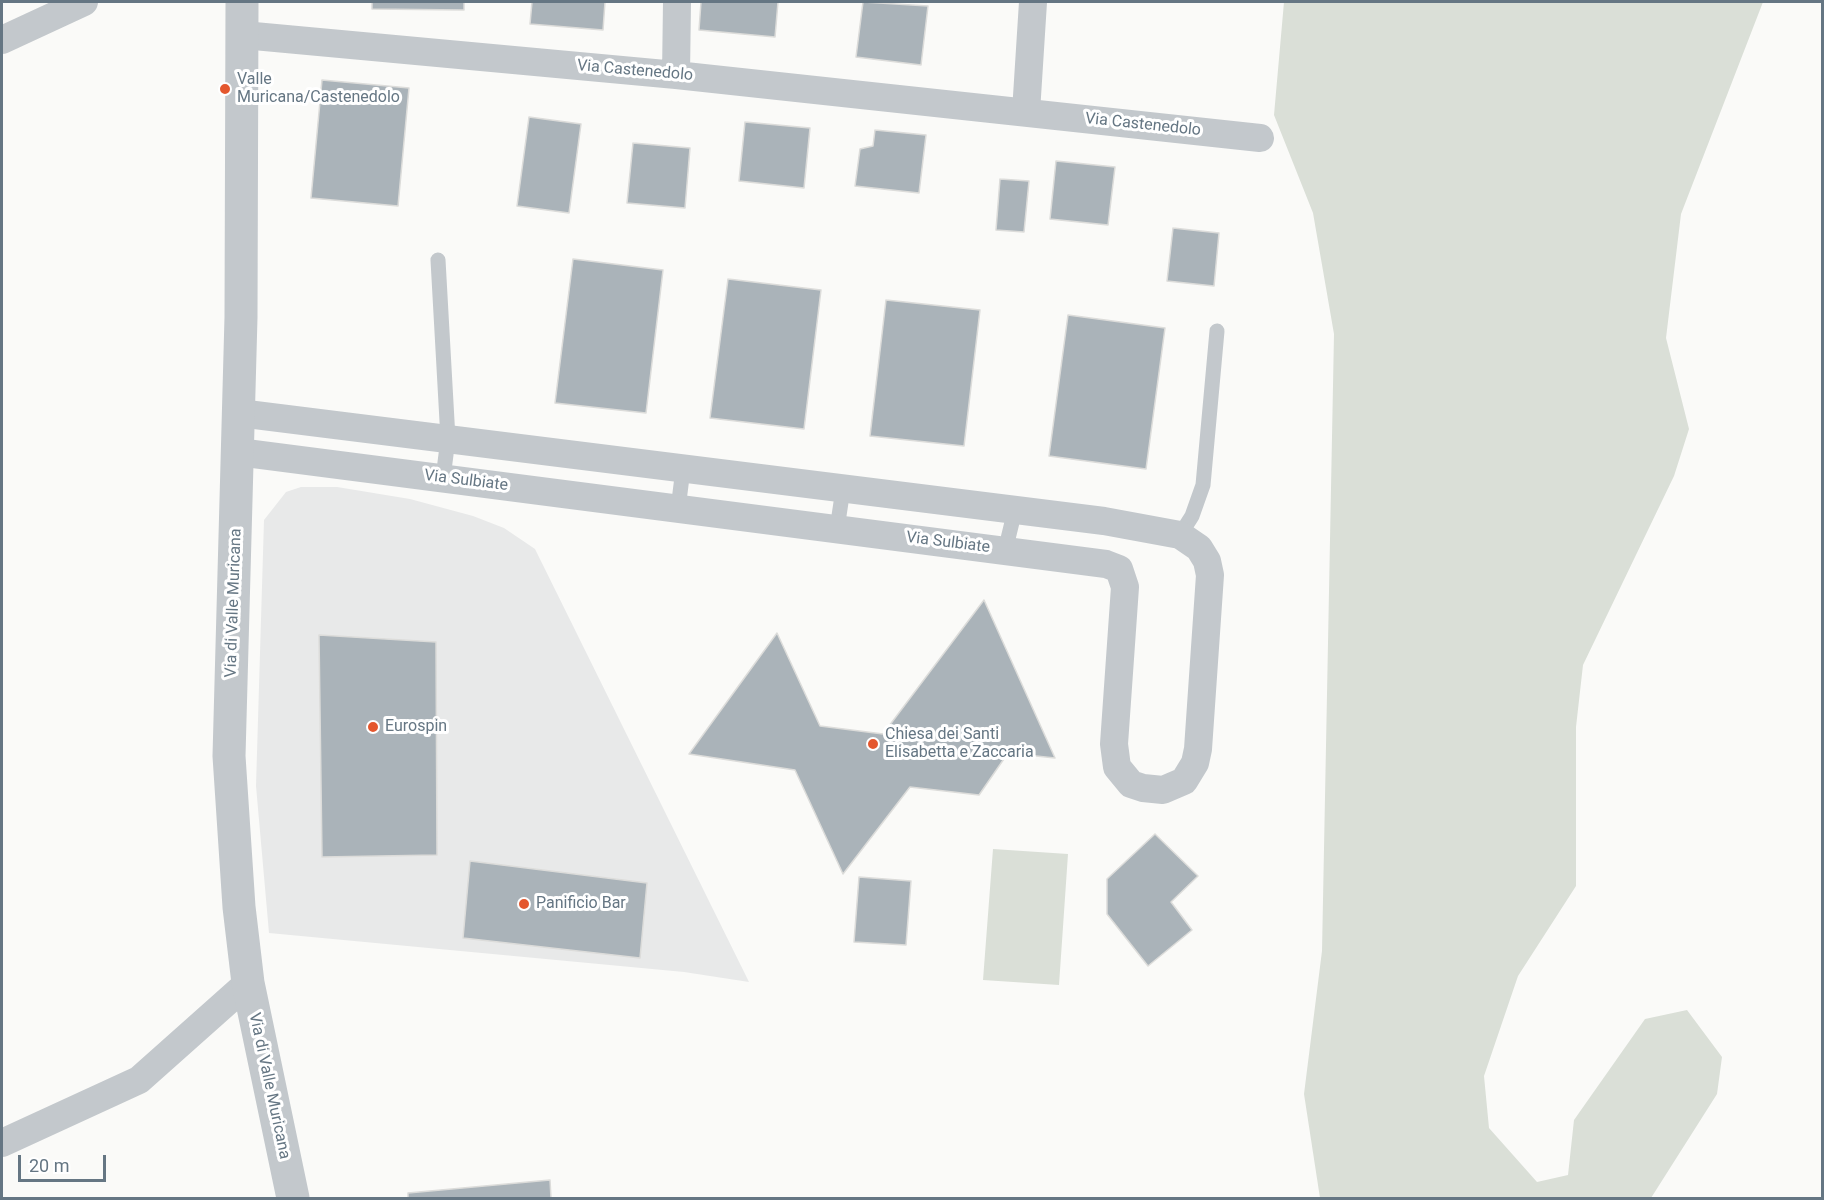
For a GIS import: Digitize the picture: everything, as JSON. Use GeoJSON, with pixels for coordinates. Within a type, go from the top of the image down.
{"type":"FeatureCollection","features":[{"type":"Feature","properties":{"kind":"street"},"geometry":{"type":"LineString","coordinates":[[2,40],[84,2]]}},
{"type":"Feature","properties":{"kind":"street","name":"Via di Valle Muricana"},"geometry":{"type":"LineString","coordinates":[[243,2],[239,413],[229,756],[238,907],[248,983],[293,1198]]}},
{"type":"Feature","properties":{"kind":"street"},"geometry":{"type":"LineString","coordinates":[[676,75],[677,2]]}},
{"type":"Feature","properties":{"kind":"street"},"geometry":{"type":"LineString","coordinates":[[1026,112],[1033,2]]}},
{"type":"Feature","properties":{"kind":"street","name":"Via Castenedolo"},"geometry":{"type":"LineString","coordinates":[[243,35],[676,75],[1260,138]]}},
{"type":"Feature","properties":{"kind":"street","name":"Via Sulbiate"},"geometry":{"type":"LineString","coordinates":[[238,452],[1106,564],[1122,574],[1125,587],[1114,756],[1120,773],[1131,784],[1163,790],[1184,781],[1195,763],[1198,749],[1210,575],[1207,561],[1199,548],[1180,535],[1156,528],[239,413]]}},
{"type":"Feature","properties":{"kind":"street"},"geometry":{"type":"LineString","coordinates":[[2,1143],[139,1080],[248,983]]}},
{"type":"Feature","properties":{"kind":"lane"},"geometry":{"type":"LineString","coordinates":[[438,260],[448,439],[443,478]]}},
{"type":"Feature","properties":{"kind":"lane"},"geometry":{"type":"LineString","coordinates":[[1180,535],[1192,516],[1203,485],[1217,331]]}},
{"type":"Feature","properties":{"kind":"lane"},"geometry":{"type":"LineString","coordinates":[[678,508],[683,469]]}},
{"type":"Feature","properties":{"kind":"lane"},"geometry":{"type":"LineString","coordinates":[[837,529],[843,489]]}},
{"type":"Feature","properties":{"kind":"lane"},"geometry":{"type":"LineString","coordinates":[[1005,551],[1015,510]]}},
{"type":"Feature","properties":{"kind":"shaded area"},"geometry":{"type":"Polygon","coordinates":[[[1284,2],[1763,2],[1681,214],[1666,338],[1689,429],[1674,476],[1583,665],[1576,727],[1576,886],[1518,976],[1484,1076],[1489,1128],[1537,1182],[1568,1175],[1574,1120],[1645,1019],[1687,1010],[1722,1057],[1717,1094],[1651,1198],[1320,1198],[1304,1094],[1322,951],[1334,334],[1313,213],[1274,115],[1284,2]]]}},
{"type":"Feature","properties":{"kind":"shaded area"},"geometry":{"type":"Polygon","coordinates":[[[301,487],[337,487],[410,499],[473,516],[504,528],[535,549],[749,982],[684,972],[269,933],[256,786],[264,520],[286,492],[301,487]]]}},
{"type":"Feature","properties":{"kind":"shaded area"},"geometry":{"type":"Polygon","coordinates":[[[993,849],[1068,854],[1059,985],[983,980],[993,849]]]}},
{"type":"Feature","properties":{"kind":"building"},"geometry":{"type":"Polygon","coordinates":[[[372,2],[464,2],[464,10],[372,9],[372,2]]]}},
{"type":"Feature","properties":{"kind":"building"},"geometry":{"type":"Polygon","coordinates":[[[532,2],[605,2],[603,30],[530,24],[532,2]]]}},
{"type":"Feature","properties":{"kind":"building"},"geometry":{"type":"Polygon","coordinates":[[[701,2],[778,2],[775,37],[699,30],[701,2]]]}},
{"type":"Feature","properties":{"kind":"building"},"geometry":{"type":"Polygon","coordinates":[[[863,2],[928,6],[921,65],[856,57],[863,2]]]}},
{"type":"Feature","properties":{"kind":"building"},"geometry":{"type":"Polygon","coordinates":[[[322,80],[409,88],[398,206],[311,198],[322,80]]]}},
{"type":"Feature","properties":{"kind":"building"},"geometry":{"type":"Polygon","coordinates":[[[529,117],[581,124],[569,213],[517,206],[529,117]]]}},
{"type":"Feature","properties":{"kind":"building"},"geometry":{"type":"Polygon","coordinates":[[[745,122],[810,128],[804,188],[739,181],[745,122]]]}},
{"type":"Feature","properties":{"kind":"building"},"geometry":{"type":"Polygon","coordinates":[[[875,130],[926,135],[919,193],[855,186],[860,149],[873,146],[875,130]]]}},
{"type":"Feature","properties":{"kind":"building"},"geometry":{"type":"Polygon","coordinates":[[[633,143],[690,148],[685,208],[627,203],[633,143]]]}},
{"type":"Feature","properties":{"kind":"building"},"geometry":{"type":"Polygon","coordinates":[[[1056,161],[1115,167],[1108,225],[1050,219],[1056,161]]]}},
{"type":"Feature","properties":{"kind":"building"},"geometry":{"type":"Polygon","coordinates":[[[1000,179],[1029,181],[1024,232],[996,230],[1000,179]]]}},
{"type":"Feature","properties":{"kind":"building"},"geometry":{"type":"Polygon","coordinates":[[[1173,228],[1219,233],[1214,286],[1167,281],[1173,228]]]}},
{"type":"Feature","properties":{"kind":"building"},"geometry":{"type":"Polygon","coordinates":[[[573,259],[663,270],[646,413],[555,403],[573,259]]]}},
{"type":"Feature","properties":{"kind":"building"},"geometry":{"type":"Polygon","coordinates":[[[728,279],[821,290],[804,429],[710,418],[728,279]]]}},
{"type":"Feature","properties":{"kind":"building"},"geometry":{"type":"Polygon","coordinates":[[[886,300],[980,310],[964,446],[870,436],[886,300]]]}},
{"type":"Feature","properties":{"kind":"building"},"geometry":{"type":"Polygon","coordinates":[[[1068,315],[1165,328],[1146,469],[1049,456],[1068,315]]]}},
{"type":"Feature","properties":{"kind":"building","name":"Chiesa dei Santi Elisabetta e Zaccaria"},"geometry":{"type":"Polygon","coordinates":[[[984,600],[1055,758],[1008,753],[979,795],[910,787],[843,874],[795,770],[689,754],[777,633],[820,726],[883,734],[984,600]]]}},
{"type":"Feature","properties":{"kind":"building"},"geometry":{"type":"Polygon","coordinates":[[[319,635],[436,642],[437,855],[322,857],[319,635]]]}},
{"type":"Feature","properties":{"kind":"building"},"geometry":{"type":"Polygon","coordinates":[[[1155,834],[1198,876],[1171,902],[1192,930],[1148,966],[1107,914],[1107,879],[1155,834]]]}},
{"type":"Feature","properties":{"kind":"building"},"geometry":{"type":"Polygon","coordinates":[[[470,861],[647,883],[640,958],[463,938],[470,861]]]}},
{"type":"Feature","properties":{"kind":"building"},"geometry":{"type":"Polygon","coordinates":[[[859,877],[911,881],[906,945],[854,942],[859,877]]]}},
{"type":"Feature","properties":{"kind":"building"},"geometry":{"type":"Polygon","coordinates":[[[550,1180],[551,1198],[408,1198],[408,1193],[550,1180]]]}},
{"type":"Feature","properties":{"kind":"place","name":"Valle Muricana/Castenedolo"},"geometry":{"type":"Point","coordinates":[225,89]}},
{"type":"Feature","properties":{"kind":"place","name":"Eurospin"},"geometry":{"type":"Point","coordinates":[373,727]}},
{"type":"Feature","properties":{"kind":"place","name":"Chiesa dei Santi Elisabetta e Zaccaria"},"geometry":{"type":"Point","coordinates":[873,744]}},
{"type":"Feature","properties":{"kind":"place","name":"Panificio Bar"},"geometry":{"type":"Point","coordinates":[524,904]}}]}
